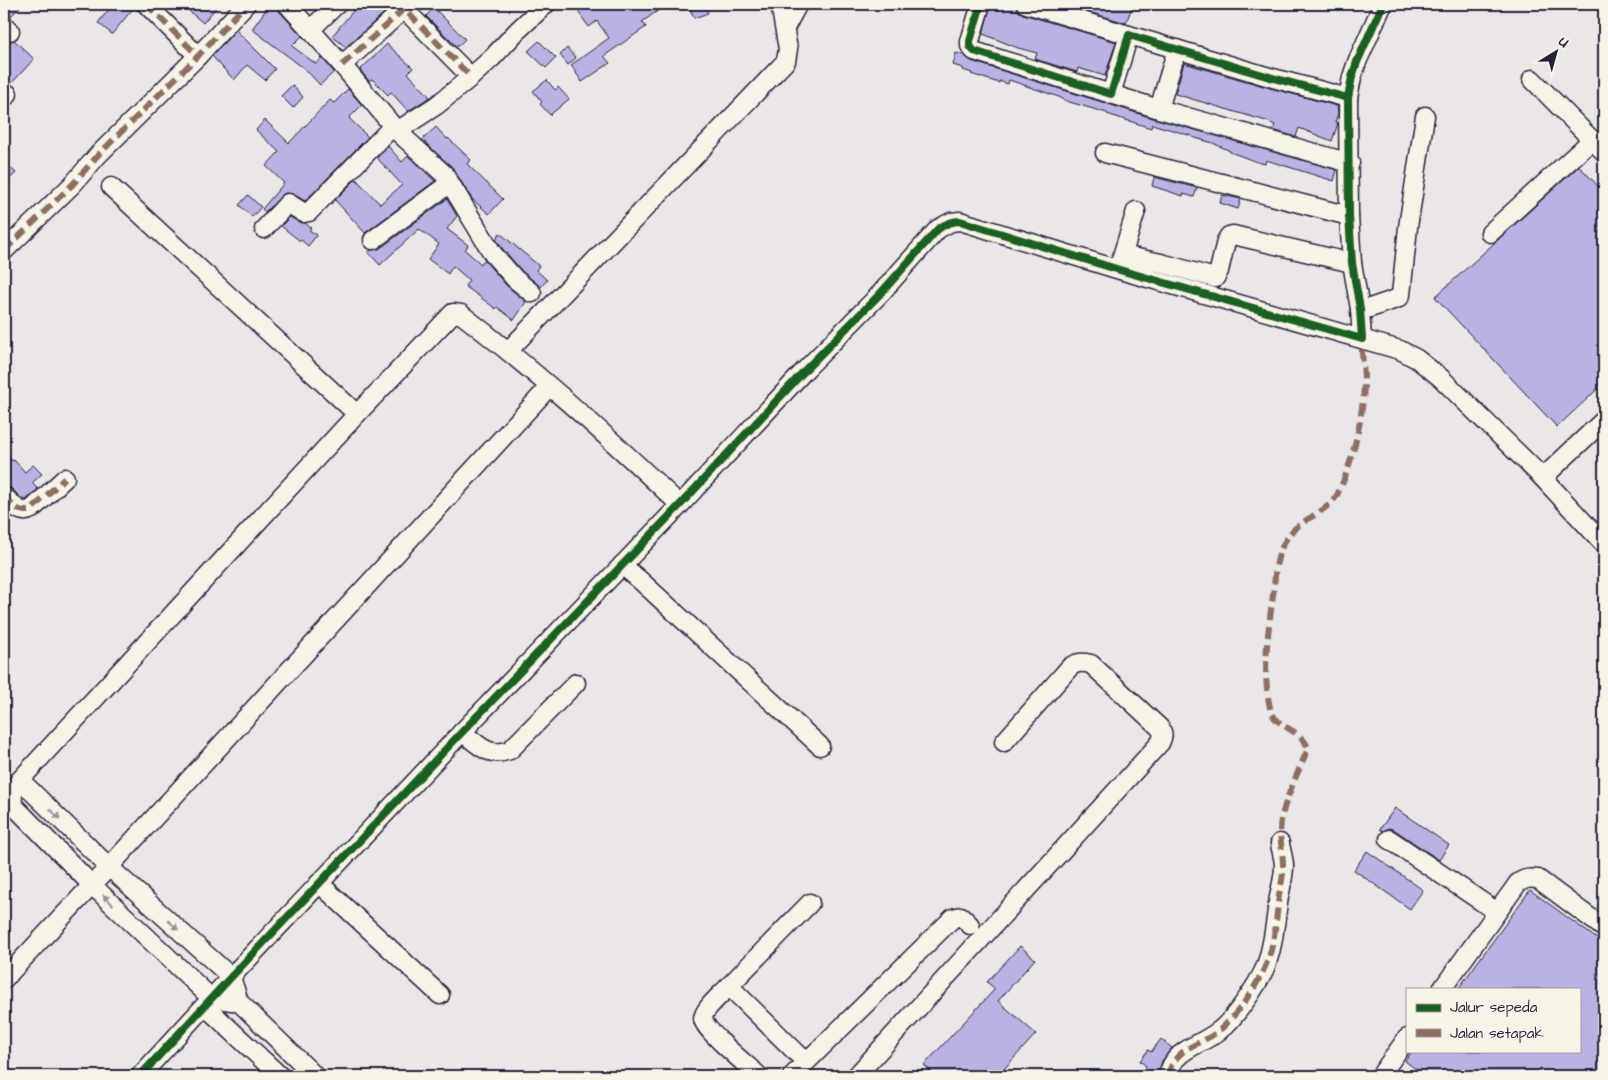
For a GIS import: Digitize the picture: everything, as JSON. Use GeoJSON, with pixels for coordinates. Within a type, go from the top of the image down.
{"type":"FeatureCollection","features":[{"type":"Feature","properties":{"kind":"street"},"geometry":{"type":"LineString","coordinates":[[146,4],[198,56]]}},
{"type":"Feature","properties":{"kind":"street"},"geometry":{"type":"LineString","coordinates":[[4,251],[73,184],[98,155],[198,56],[246,4]]}},
{"type":"Feature","properties":{"kind":"street"},"geometry":{"type":"LineString","coordinates":[[287,4],[395,128],[446,175],[493,254],[515,279],[532,293]]}},
{"type":"Feature","properties":{"kind":"street"},"geometry":{"type":"LineString","coordinates":[[310,30],[337,4]]}},
{"type":"Feature","properties":{"kind":"street"},"geometry":{"type":"LineString","coordinates":[[264,229],[288,203],[304,213],[310,212],[395,128],[437,105],[492,58],[546,4]]}},
{"type":"Feature","properties":{"kind":"street"},"geometry":{"type":"LineString","coordinates":[[508,350],[786,61],[788,52],[780,4]]}},
{"type":"Feature","properties":{"kind":"street"},"geometry":{"type":"LineString","coordinates":[[784,28],[798,4]]}},
{"type":"Feature","properties":{"kind":"street"},"geometry":{"type":"LineString","coordinates":[[981,4],[970,41],[970,46],[974,51],[1159,109],[1350,163]]}},
{"type":"Feature","properties":{"kind":"street"},"geometry":{"type":"LineString","coordinates":[[1026,4],[1273,78],[1348,98]]}},
{"type":"Feature","properties":{"kind":"street"},"geometry":{"type":"LineString","coordinates":[[1362,340],[1360,309],[1352,263],[1349,216],[1348,98],[1357,62],[1382,4]]}},
{"type":"Feature","properties":{"kind":"street"},"geometry":{"type":"LineString","coordinates":[[342,65],[408,6],[471,77]]}},
{"type":"Feature","properties":{"kind":"street"},"geometry":{"type":"LineString","coordinates":[[1111,94],[1129,34]]}},
{"type":"Feature","properties":{"kind":"street"},"geometry":{"type":"LineString","coordinates":[[1159,109],[1177,49]]}},
{"type":"Feature","properties":{"kind":"street"},"geometry":{"type":"LineString","coordinates":[[1490,233],[1598,146],[1532,79]]}},
{"type":"Feature","properties":{"kind":"street"},"geometry":{"type":"LineString","coordinates":[[1360,309],[1370,308],[1399,298],[1402,291],[1408,227],[1425,116]]}},
{"type":"Feature","properties":{"kind":"street"},"geometry":{"type":"LineString","coordinates":[[1105,153],[1349,216]]}},
{"type":"Feature","properties":{"kind":"street"},"geometry":{"type":"LineString","coordinates":[[373,240],[450,182]]}},
{"type":"Feature","properties":{"kind":"street"},"geometry":{"type":"LineString","coordinates":[[111,188],[357,414]]}},
{"type":"Feature","properties":{"kind":"street"},"geometry":{"type":"LineString","coordinates":[[1121,262],[1136,210]]}},
{"type":"Feature","properties":{"kind":"street"},"geometry":{"type":"LineString","coordinates":[[140,1076],[319,883],[680,505],[943,225],[960,221],[1121,262],[1362,340],[1384,344],[1400,350],[1416,359],[1441,378],[1541,476],[1604,544]]}},
{"type":"Feature","properties":{"kind":"street"},"geometry":{"type":"LineString","coordinates":[[1121,262],[1161,263],[1215,278],[1219,271],[1226,240],[1233,234],[1352,263]]}},
{"type":"Feature","properties":{"kind":"street"},"geometry":{"type":"LineString","coordinates":[[280,1076],[13,805],[12,795],[14,788],[357,414],[453,313],[461,314],[508,350],[633,459],[680,505]]}},
{"type":"Feature","properties":{"kind":"street"},"geometry":{"type":"LineString","coordinates":[[4,979],[549,387]]}},
{"type":"Feature","properties":{"kind":"street"},"geometry":{"type":"LineString","coordinates":[[1541,476],[1548,473],[1604,420]]}},
{"type":"Feature","properties":{"kind":"street"},"geometry":{"type":"LineString","coordinates":[[4,496],[16,508],[23,512],[27,511],[32,509],[65,478]]}},
{"type":"Feature","properties":{"kind":"street"},"geometry":{"type":"LineString","coordinates":[[622,566],[642,582],[820,746]]}},
{"type":"Feature","properties":{"kind":"street"},"geometry":{"type":"LineString","coordinates":[[856,1076],[1160,742],[1163,738],[1163,733],[1160,728],[1091,664],[1082,662],[1075,663],[1070,667],[1004,742]]}},
{"type":"Feature","properties":{"kind":"street"},"geometry":{"type":"LineString","coordinates":[[462,732],[484,750],[500,754],[510,750],[576,683]]}},
{"type":"Feature","properties":{"kind":"street"},"geometry":{"type":"LineString","coordinates":[[20,780],[109,867],[231,977],[239,1002],[315,1076]]}},
{"type":"Feature","properties":{"kind":"street"},"geometry":{"type":"LineString","coordinates":[[1389,840],[1497,912]]}},
{"type":"Feature","properties":{"kind":"street"},"geometry":{"type":"LineString","coordinates":[[1168,1076],[1169,1069],[1182,1052],[1213,1036],[1222,1029],[1234,1015],[1264,968],[1271,949],[1284,866],[1280,843]]}},
{"type":"Feature","properties":{"kind":"street"},"geometry":{"type":"LineString","coordinates":[[1443,988],[1522,880],[1528,878],[1538,879],[1604,928]]}},
{"type":"Feature","properties":{"kind":"street"},"geometry":{"type":"LineString","coordinates":[[319,883],[440,995]]}},
{"type":"Feature","properties":{"kind":"street"},"geometry":{"type":"LineString","coordinates":[[759,1076],[706,1026],[703,1020],[705,1012],[810,903]]}},
{"type":"Feature","properties":{"kind":"street"},"geometry":{"type":"LineString","coordinates":[[792,1076],[954,918],[960,916],[970,925]]}},
{"type":"Feature","properties":{"kind":"street"},"geometry":{"type":"LineString","coordinates":[[729,986],[806,1062]]}},
{"type":"Feature","properties":{"kind":"street"},"geometry":{"type":"LineString","coordinates":[[208,1002],[239,1002]]}},
{"type":"Feature","properties":{"kind":"street"},"geometry":{"type":"LineString","coordinates":[[1380,1076],[1406,1039]]}},
{"type":"Feature","properties":{"kind":"building"},"geometry":{"type":"Polygon","coordinates":[[[4,4],[23,4],[10,17],[4,15],[4,4]]]}},
{"type":"Feature","properties":{"kind":"building"},"geometry":{"type":"Polygon","coordinates":[[[113,4],[136,5],[112,34],[98,23],[113,4]]]}},
{"type":"Feature","properties":{"kind":"building"},"geometry":{"type":"Polygon","coordinates":[[[196,4],[219,4],[203,23],[189,11],[196,4]]]}},
{"type":"Feature","properties":{"kind":"building"},"geometry":{"type":"Polygon","coordinates":[[[270,4],[277,4],[279,11],[302,36],[292,46],[316,64],[322,58],[334,72],[320,85],[306,70],[252,29],[270,4]]]}},
{"type":"Feature","properties":{"kind":"building"},"geometry":{"type":"Polygon","coordinates":[[[347,4],[393,5],[346,47],[332,36],[353,11],[347,4]]]}},
{"type":"Feature","properties":{"kind":"building"},"geometry":{"type":"Polygon","coordinates":[[[582,4],[667,4],[642,22],[646,27],[604,56],[610,63],[582,82],[571,65],[609,38],[597,21],[589,27],[576,9],[582,4]]]}},
{"type":"Feature","properties":{"kind":"building"},"geometry":{"type":"Polygon","coordinates":[[[688,4],[704,4],[708,13],[694,18],[688,4]]]}},
{"type":"Feature","properties":{"kind":"building"},"geometry":{"type":"Polygon","coordinates":[[[991,4],[1016,4],[1018,11],[1023,14],[1116,42],[1105,76],[1078,68],[1077,72],[1035,59],[1037,53],[1018,48],[983,34],[991,4]]]}},
{"type":"Feature","properties":{"kind":"building"},"geometry":{"type":"Polygon","coordinates":[[[1062,4],[1133,4],[1126,23],[1062,4]]]}},
{"type":"Feature","properties":{"kind":"building"},"geometry":{"type":"Polygon","coordinates":[[[434,8],[465,39],[457,47],[426,16],[434,8]]]}},
{"type":"Feature","properties":{"kind":"building"},"geometry":{"type":"Polygon","coordinates":[[[236,30],[275,69],[265,80],[247,65],[234,80],[212,56],[236,30]]]}},
{"type":"Feature","properties":{"kind":"building"},"geometry":{"type":"Polygon","coordinates":[[[4,39],[8,41],[14,40],[34,59],[11,84],[4,85],[4,39]]]}},
{"type":"Feature","properties":{"kind":"building"},"geometry":{"type":"Polygon","coordinates":[[[539,41],[556,58],[546,68],[528,51],[539,41]]]}},
{"type":"Feature","properties":{"kind":"building"},"geometry":{"type":"Polygon","coordinates":[[[387,44],[413,68],[408,73],[430,97],[408,111],[391,92],[388,95],[372,79],[369,81],[360,70],[387,44]]]}},
{"type":"Feature","properties":{"kind":"building"},"geometry":{"type":"Polygon","coordinates":[[[567,48],[576,58],[568,65],[560,55],[567,48]]]}},
{"type":"Feature","properties":{"kind":"building"},"geometry":{"type":"Polygon","coordinates":[[[956,53],[964,55],[971,61],[1156,119],[1337,170],[1334,181],[1266,160],[1265,164],[1257,162],[1192,136],[1152,124],[1151,128],[1066,101],[1009,80],[1008,84],[999,81],[999,83],[971,74],[963,70],[963,68],[953,65],[956,53]]]}},
{"type":"Feature","properties":{"kind":"building"},"geometry":{"type":"Polygon","coordinates":[[[1184,63],[1337,106],[1338,113],[1335,122],[1338,123],[1332,141],[1299,128],[1296,137],[1273,130],[1275,125],[1266,121],[1175,94],[1184,63]]]}},
{"type":"Feature","properties":{"kind":"building"},"geometry":{"type":"Polygon","coordinates":[[[547,80],[555,90],[558,87],[569,99],[550,115],[540,104],[542,102],[533,91],[547,80]]]}},
{"type":"Feature","properties":{"kind":"building"},"geometry":{"type":"Polygon","coordinates":[[[292,85],[303,97],[293,108],[281,96],[292,85]]]}},
{"type":"Feature","properties":{"kind":"building"},"geometry":{"type":"Polygon","coordinates":[[[348,89],[362,105],[349,118],[368,137],[305,201],[293,194],[285,193],[265,212],[262,209],[284,183],[266,166],[279,152],[256,130],[265,120],[289,143],[330,100],[334,103],[348,89]]]}},
{"type":"Feature","properties":{"kind":"building"},"geometry":{"type":"Polygon","coordinates":[[[436,127],[471,160],[467,164],[503,199],[489,214],[472,199],[452,167],[422,140],[436,127]]]}},
{"type":"Feature","properties":{"kind":"building"},"geometry":{"type":"Polygon","coordinates":[[[388,146],[402,162],[408,156],[435,181],[365,233],[335,200],[356,179],[380,204],[402,185],[377,158],[388,146]]]}},
{"type":"Feature","properties":{"kind":"building"},"geometry":{"type":"Polygon","coordinates":[[[4,161],[16,173],[4,184],[4,161]]]}},
{"type":"Feature","properties":{"kind":"building"},"geometry":{"type":"Polygon","coordinates":[[[1579,166],[1604,192],[1604,383],[1557,427],[1435,297],[1579,166]]]}},
{"type":"Feature","properties":{"kind":"building"},"geometry":{"type":"Polygon","coordinates":[[[1154,177],[1197,188],[1194,197],[1183,194],[1183,196],[1152,186],[1154,177]]]}},
{"type":"Feature","properties":{"kind":"building"},"geometry":{"type":"Polygon","coordinates":[[[248,195],[261,207],[252,217],[239,205],[248,195]]]}},
{"type":"Feature","properties":{"kind":"building"},"geometry":{"type":"Polygon","coordinates":[[[1222,195],[1241,199],[1238,209],[1220,203],[1222,195]]]}},
{"type":"Feature","properties":{"kind":"building"},"geometry":{"type":"Polygon","coordinates":[[[447,199],[457,216],[447,229],[468,245],[465,250],[481,264],[484,260],[507,286],[526,302],[514,320],[465,286],[469,280],[453,266],[448,274],[428,259],[439,244],[419,229],[380,265],[368,252],[379,249],[447,199]]]}},
{"type":"Feature","properties":{"kind":"building"},"geometry":{"type":"Polygon","coordinates":[[[290,217],[298,222],[305,223],[311,228],[309,230],[317,235],[308,246],[281,226],[290,217]]]}},
{"type":"Feature","properties":{"kind":"building"},"geometry":{"type":"Polygon","coordinates":[[[500,233],[539,266],[536,270],[547,280],[541,287],[522,271],[502,248],[496,239],[500,233]]]}},
{"type":"Feature","properties":{"kind":"building"},"geometry":{"type":"Polygon","coordinates":[[[4,453],[14,460],[25,472],[33,465],[42,474],[32,483],[38,489],[26,500],[22,499],[11,488],[4,486],[4,453]]]}},
{"type":"Feature","properties":{"kind":"building"},"geometry":{"type":"Polygon","coordinates":[[[1395,808],[1449,845],[1439,860],[1395,830],[1389,828],[1383,831],[1380,829],[1395,808]]]}},
{"type":"Feature","properties":{"kind":"building"},"geometry":{"type":"Polygon","coordinates":[[[1367,851],[1423,890],[1410,909],[1354,870],[1367,851]]]}},
{"type":"Feature","properties":{"kind":"building"},"geometry":{"type":"Polygon","coordinates":[[[1530,890],[1604,944],[1604,1076],[1425,1076],[1405,1061],[1411,1052],[1580,1052],[1580,988],[1459,988],[1530,890]]]}},
{"type":"Feature","properties":{"kind":"building"},"geometry":{"type":"Polygon","coordinates":[[[1020,946],[1035,959],[998,1001],[1036,1034],[1004,1069],[1012,1076],[936,1076],[924,1065],[995,989],[987,982],[1020,946]]]}},
{"type":"Feature","properties":{"kind":"building"},"geometry":{"type":"Polygon","coordinates":[[[1161,1039],[1172,1048],[1162,1061],[1158,1076],[1138,1076],[1146,1066],[1140,1061],[1148,1050],[1151,1052],[1161,1039]]]}},
{"type":"Feature","properties":{"kind":"marked path"},"geometry":{"type":"LineString","coordinates":[[146,4],[198,56]]}},
{"type":"Feature","properties":{"kind":"marked path"},"geometry":{"type":"LineString","coordinates":[[4,251],[73,184],[98,155],[198,56],[246,4]]}},
{"type":"Feature","properties":{"kind":"marked path"},"geometry":{"type":"LineString","coordinates":[[342,65],[404,9],[471,77]]}},
{"type":"Feature","properties":{"kind":"marked path"},"geometry":{"type":"LineString","coordinates":[[4,98],[8,94]]}},
{"type":"Feature","properties":{"kind":"marked path"},"geometry":{"type":"LineString","coordinates":[[1168,1076],[1176,1058],[1190,1047],[1214,1034],[1234,1015],[1256,985],[1271,952],[1283,872],[1281,820],[1289,793],[1308,748],[1300,737],[1277,720],[1270,708],[1266,666],[1276,570],[1280,552],[1288,537],[1295,528],[1333,501],[1348,470],[1362,409],[1364,381],[1362,339]]}},
{"type":"Feature","properties":{"kind":"marked path"},"geometry":{"type":"LineString","coordinates":[[4,496],[16,508],[28,511],[65,478]]}},
{"type":"Feature","properties":{"kind":"cycle path"},"geometry":{"type":"LineString","coordinates":[[981,4],[970,41],[970,46],[974,51],[1111,94],[1129,35],[1273,78],[1348,98]]}},
{"type":"Feature","properties":{"kind":"cycle path"},"geometry":{"type":"LineString","coordinates":[[140,1076],[462,732],[680,505],[806,369],[880,294],[938,229],[951,222],[960,221],[1123,271],[1362,339],[1360,309],[1352,263],[1349,216],[1348,98],[1357,62],[1383,4]]}}]}
